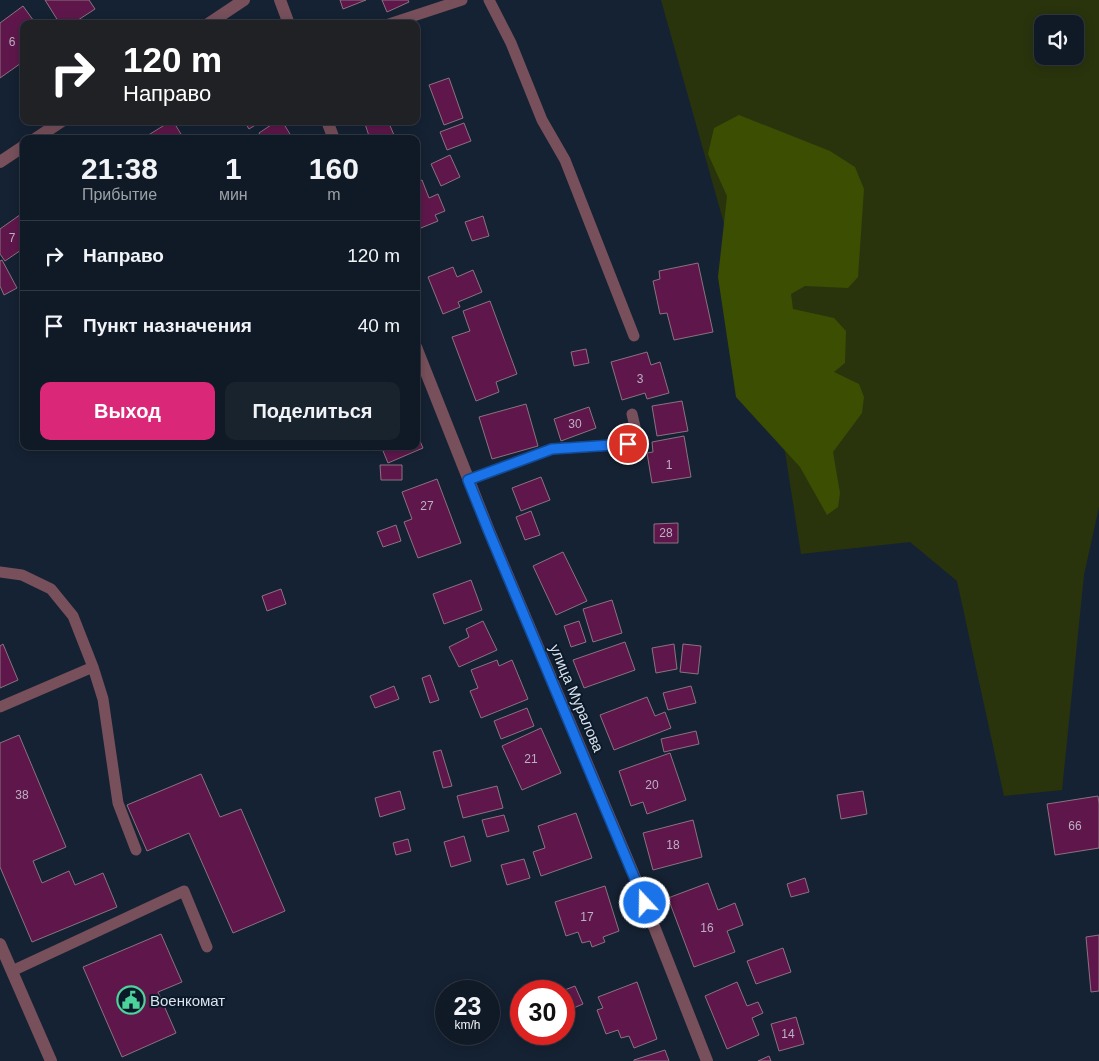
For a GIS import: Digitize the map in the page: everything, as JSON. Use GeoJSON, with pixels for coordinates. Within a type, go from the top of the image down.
{"type":"FeatureCollection","features":[{"type":"Feature","properties":{"kind":"street"},"geometry":{"type":"LineString","coordinates":[[214,20],[244,0]]}},
{"type":"Feature","properties":{"kind":"street"},"geometry":{"type":"LineString","coordinates":[[280,0],[288,20]]}},
{"type":"Feature","properties":{"kind":"street"},"geometry":{"type":"LineString","coordinates":[[41,135],[56,125]]}},
{"type":"Feature","properties":{"kind":"street"},"geometry":{"type":"LineString","coordinates":[[0,162],[20,149]]}},
{"type":"Feature","properties":{"kind":"street","name":"улица Муралова"},"geometry":{"type":"LineString","coordinates":[[420,358],[489,532],[628,859],[707,1061]]}},
{"type":"Feature","properties":{"kind":"street"},"geometry":{"type":"LineString","coordinates":[[0,944],[51,1061]]}},
{"type":"Feature","properties":{"kind":"lane"},"geometry":{"type":"LineString","coordinates":[[401,20],[462,0]]}},
{"type":"Feature","properties":{"kind":"lane"},"geometry":{"type":"LineString","coordinates":[[489,0],[511,43],[542,120],[565,160],[634,336]]}},
{"type":"Feature","properties":{"kind":"lane"},"geometry":{"type":"LineString","coordinates":[[468,480],[552,449],[628,444],[636,431],[632,414]]}},
{"type":"Feature","properties":{"kind":"lane"},"geometry":{"type":"LineString","coordinates":[[0,572],[22,575],[51,589],[73,616],[103,699],[118,803],[136,850]]}},
{"type":"Feature","properties":{"kind":"lane"},"geometry":{"type":"LineString","coordinates":[[0,707],[93,667]]}},
{"type":"Feature","properties":{"kind":"lane"},"geometry":{"type":"LineString","coordinates":[[12,971],[184,891],[207,947]]}},
{"type":"Feature","properties":{"kind":"green space"},"geometry":{"type":"Polygon","coordinates":[[[661,0],[1099,0],[1099,507],[1084,575],[1062,790],[1004,796],[957,581],[910,542],[801,554],[781,426],[661,0]]]}},
{"type":"Feature","properties":{"kind":"green space"},"geometry":{"type":"Polygon","coordinates":[[[739,115],[830,151],[855,167],[864,189],[858,277],[848,288],[805,286],[791,294],[793,309],[834,318],[846,331],[845,363],[834,372],[859,384],[864,397],[862,413],[833,452],[840,493],[838,507],[827,515],[800,467],[736,397],[718,277],[727,196],[708,154],[714,128],[739,115]]]}},
{"type":"Feature","properties":{"kind":"building"},"geometry":{"type":"Polygon","coordinates":[[[45,0],[89,0],[95,9],[78,20],[58,20],[45,0]]]}},
{"type":"Feature","properties":{"kind":"building"},"geometry":{"type":"Polygon","coordinates":[[[340,0],[366,0],[343,9],[340,0]]]}},
{"type":"Feature","properties":{"kind":"building"},"geometry":{"type":"Polygon","coordinates":[[[382,0],[408,0],[409,2],[387,12],[382,0]]]}},
{"type":"Feature","properties":{"kind":"building"},"geometry":{"type":"Polygon","coordinates":[[[23,6],[33,20],[20,20],[20,64],[0,78],[0,23],[23,6]]]}},
{"type":"Feature","properties":{"kind":"building"},"geometry":{"type":"Polygon","coordinates":[[[449,78],[463,118],[444,125],[429,85],[449,78]]]}},
{"type":"Feature","properties":{"kind":"building"},"geometry":{"type":"Polygon","coordinates":[[[464,123],[471,141],[447,150],[440,132],[464,123]]]}},
{"type":"Feature","properties":{"kind":"building"},"geometry":{"type":"Polygon","coordinates":[[[165,125],[175,125],[182,135],[148,135],[165,125]]]}},
{"type":"Feature","properties":{"kind":"building"},"geometry":{"type":"Polygon","coordinates":[[[246,125],[256,125],[249,129],[246,125]]]}},
{"type":"Feature","properties":{"kind":"building"},"geometry":{"type":"Polygon","coordinates":[[[271,125],[284,125],[291,135],[260,135],[259,133],[271,125]]]}},
{"type":"Feature","properties":{"kind":"building"},"geometry":{"type":"Polygon","coordinates":[[[365,125],[390,125],[394,135],[369,135],[365,125]]]}},
{"type":"Feature","properties":{"kind":"building"},"geometry":{"type":"Polygon","coordinates":[[[450,155],[460,177],[441,186],[431,164],[450,155]]]}},
{"type":"Feature","properties":{"kind":"building"},"geometry":{"type":"Polygon","coordinates":[[[422,180],[429,198],[438,194],[445,211],[435,215],[438,221],[420,228],[420,181],[422,180]]]}},
{"type":"Feature","properties":{"kind":"building"},"geometry":{"type":"Polygon","coordinates":[[[20,215],[20,251],[5,261],[0,254],[0,229],[20,215]]]}},
{"type":"Feature","properties":{"kind":"building"},"geometry":{"type":"Polygon","coordinates":[[[483,216],[489,236],[472,241],[465,222],[483,216]]]}},
{"type":"Feature","properties":{"kind":"building"},"geometry":{"type":"Polygon","coordinates":[[[2,260],[17,288],[4,295],[0,286],[0,261],[2,260]]]}},
{"type":"Feature","properties":{"kind":"building"},"geometry":{"type":"Polygon","coordinates":[[[698,263],[713,332],[674,340],[667,313],[660,314],[653,281],[660,279],[659,271],[698,263]]]}},
{"type":"Feature","properties":{"kind":"building"},"geometry":{"type":"Polygon","coordinates":[[[453,267],[457,277],[473,270],[482,292],[458,302],[460,307],[443,314],[428,277],[453,267]]]}},
{"type":"Feature","properties":{"kind":"building"},"geometry":{"type":"Polygon","coordinates":[[[490,301],[517,374],[496,382],[499,392],[476,401],[452,337],[470,331],[463,311],[490,301]]]}},
{"type":"Feature","properties":{"kind":"building"},"geometry":{"type":"Polygon","coordinates":[[[586,349],[589,363],[574,366],[571,352],[586,349]]]}},
{"type":"Feature","properties":{"kind":"building"},"geometry":{"type":"Polygon","coordinates":[[[647,352],[651,365],[660,362],[669,393],[647,399],[645,393],[622,400],[611,362],[647,352]]]}},
{"type":"Feature","properties":{"kind":"building"},"geometry":{"type":"Polygon","coordinates":[[[682,401],[688,431],[657,436],[652,406],[682,401]]]}},
{"type":"Feature","properties":{"kind":"building"},"geometry":{"type":"Polygon","coordinates":[[[526,404],[538,446],[492,459],[479,417],[526,404]]]}},
{"type":"Feature","properties":{"kind":"building"},"geometry":{"type":"Polygon","coordinates":[[[589,407],[596,428],[561,441],[554,419],[589,407]]]}},
{"type":"Feature","properties":{"kind":"building"},"geometry":{"type":"Polygon","coordinates":[[[684,436],[691,477],[652,483],[647,453],[653,452],[652,442],[684,436]]]}},
{"type":"Feature","properties":{"kind":"building"},"geometry":{"type":"Polygon","coordinates":[[[383,450],[418,450],[388,463],[383,450]]]}},
{"type":"Feature","properties":{"kind":"building"},"geometry":{"type":"Polygon","coordinates":[[[380,465],[402,465],[402,480],[381,480],[380,465]]]}},
{"type":"Feature","properties":{"kind":"building"},"geometry":{"type":"Polygon","coordinates":[[[541,477],[550,500],[521,511],[512,488],[541,477]]]}},
{"type":"Feature","properties":{"kind":"building"},"geometry":{"type":"Polygon","coordinates":[[[437,479],[461,543],[418,558],[404,522],[412,519],[402,492],[437,479]]]}},
{"type":"Feature","properties":{"kind":"building"},"geometry":{"type":"Polygon","coordinates":[[[531,511],[540,535],[525,540],[516,517],[531,511]]]}},
{"type":"Feature","properties":{"kind":"building"},"geometry":{"type":"Polygon","coordinates":[[[678,523],[678,543],[654,543],[654,524],[678,523]]]}},
{"type":"Feature","properties":{"kind":"building"},"geometry":{"type":"Polygon","coordinates":[[[396,525],[401,541],[383,547],[377,532],[396,525]]]}},
{"type":"Feature","properties":{"kind":"building"},"geometry":{"type":"Polygon","coordinates":[[[563,552],[587,601],[556,615],[533,566],[563,552]]]}},
{"type":"Feature","properties":{"kind":"building"},"geometry":{"type":"Polygon","coordinates":[[[471,580],[482,610],[444,624],[433,594],[471,580]]]}},
{"type":"Feature","properties":{"kind":"building"},"geometry":{"type":"Polygon","coordinates":[[[281,589],[286,604],[267,611],[262,596],[281,589]]]}},
{"type":"Feature","properties":{"kind":"building"},"geometry":{"type":"Polygon","coordinates":[[[612,600],[622,633],[593,642],[583,609],[612,600]]]}},
{"type":"Feature","properties":{"kind":"building"},"geometry":{"type":"Polygon","coordinates":[[[483,621],[497,650],[459,667],[449,647],[469,637],[466,629],[483,621]]]}},
{"type":"Feature","properties":{"kind":"building"},"geometry":{"type":"Polygon","coordinates":[[[579,621],[586,642],[571,647],[564,626],[579,621]]]}},
{"type":"Feature","properties":{"kind":"building"},"geometry":{"type":"Polygon","coordinates":[[[625,642],[635,670],[584,688],[573,660],[625,642]]]}},
{"type":"Feature","properties":{"kind":"building"},"geometry":{"type":"Polygon","coordinates":[[[3,644],[18,680],[0,688],[0,646],[3,644]]]}},
{"type":"Feature","properties":{"kind":"building"},"geometry":{"type":"Polygon","coordinates":[[[674,644],[677,669],[656,673],[652,648],[674,644]]]}},
{"type":"Feature","properties":{"kind":"building"},"geometry":{"type":"Polygon","coordinates":[[[683,644],[701,646],[698,674],[680,672],[683,644]]]}},
{"type":"Feature","properties":{"kind":"building"},"geometry":{"type":"Polygon","coordinates":[[[497,660],[499,666],[512,660],[528,699],[481,718],[470,691],[478,688],[471,670],[497,660]]]}},
{"type":"Feature","properties":{"kind":"building"},"geometry":{"type":"Polygon","coordinates":[[[430,675],[439,700],[430,703],[422,678],[430,675]]]}},
{"type":"Feature","properties":{"kind":"building"},"geometry":{"type":"Polygon","coordinates":[[[394,686],[399,699],[375,708],[370,696],[394,686]]]}},
{"type":"Feature","properties":{"kind":"building"},"geometry":{"type":"Polygon","coordinates":[[[691,686],[696,703],[668,710],[663,693],[691,686]]]}},
{"type":"Feature","properties":{"kind":"building"},"geometry":{"type":"Polygon","coordinates":[[[647,697],[655,716],[665,712],[671,728],[614,750],[600,715],[647,697]]]}},
{"type":"Feature","properties":{"kind":"building"},"geometry":{"type":"Polygon","coordinates":[[[527,708],[534,726],[501,739],[494,721],[527,708]]]}},
{"type":"Feature","properties":{"kind":"building"},"geometry":{"type":"Polygon","coordinates":[[[541,728],[561,773],[522,790],[502,746],[541,728]]]}},
{"type":"Feature","properties":{"kind":"building"},"geometry":{"type":"Polygon","coordinates":[[[696,731],[699,744],[664,752],[661,739],[696,731]]]}},
{"type":"Feature","properties":{"kind":"building"},"geometry":{"type":"Polygon","coordinates":[[[19,735],[66,847],[33,861],[42,883],[69,871],[75,885],[103,873],[117,907],[32,942],[0,867],[0,743],[19,735]]]}},
{"type":"Feature","properties":{"kind":"building"},"geometry":{"type":"Polygon","coordinates":[[[441,750],[452,786],[443,788],[433,752],[441,750]]]}},
{"type":"Feature","properties":{"kind":"building"},"geometry":{"type":"Polygon","coordinates":[[[670,753],[686,800],[647,814],[643,802],[631,806],[619,771],[670,753]]]}},
{"type":"Feature","properties":{"kind":"building"},"geometry":{"type":"Polygon","coordinates":[[[201,774],[220,817],[241,809],[285,911],[233,933],[189,833],[147,851],[127,805],[201,774]]]}},
{"type":"Feature","properties":{"kind":"building"},"geometry":{"type":"Polygon","coordinates":[[[497,786],[503,808],[463,818],[457,796],[497,786]]]}},
{"type":"Feature","properties":{"kind":"building"},"geometry":{"type":"Polygon","coordinates":[[[400,791],[405,809],[380,817],[375,798],[400,791]]]}},
{"type":"Feature","properties":{"kind":"building"},"geometry":{"type":"Polygon","coordinates":[[[863,791],[867,814],[841,819],[837,795],[863,791]]]}},
{"type":"Feature","properties":{"kind":"building"},"geometry":{"type":"Polygon","coordinates":[[[1098,796],[1099,848],[1055,855],[1047,804],[1098,796]]]}},
{"type":"Feature","properties":{"kind":"building"},"geometry":{"type":"Polygon","coordinates":[[[576,813],[592,858],[541,876],[533,852],[545,848],[538,826],[576,813]]]}},
{"type":"Feature","properties":{"kind":"building"},"geometry":{"type":"Polygon","coordinates":[[[504,815],[509,831],[487,837],[482,820],[504,815]]]}},
{"type":"Feature","properties":{"kind":"building"},"geometry":{"type":"Polygon","coordinates":[[[693,820],[702,857],[653,870],[643,833],[693,820]]]}},
{"type":"Feature","properties":{"kind":"building"},"geometry":{"type":"Polygon","coordinates":[[[464,836],[471,861],[451,867],[444,842],[464,836]]]}},
{"type":"Feature","properties":{"kind":"building"},"geometry":{"type":"Polygon","coordinates":[[[408,839],[411,851],[396,855],[393,843],[408,839]]]}},
{"type":"Feature","properties":{"kind":"building"},"geometry":{"type":"Polygon","coordinates":[[[524,859],[530,878],[507,885],[501,865],[524,859]]]}},
{"type":"Feature","properties":{"kind":"building"},"geometry":{"type":"Polygon","coordinates":[[[805,878],[809,892],[791,897],[787,884],[805,878]]]}},
{"type":"Feature","properties":{"kind":"building"},"geometry":{"type":"Polygon","coordinates":[[[708,883],[718,910],[735,903],[743,925],[727,931],[735,952],[694,967],[668,898],[708,883]]]}},
{"type":"Feature","properties":{"kind":"building"},"geometry":{"type":"Polygon","coordinates":[[[605,886],[619,931],[603,937],[605,942],[592,947],[590,941],[582,943],[578,932],[566,936],[555,902],[605,886]]]}},
{"type":"Feature","properties":{"kind":"building"},"geometry":{"type":"Polygon","coordinates":[[[161,934],[182,982],[158,992],[176,1033],[122,1057],[83,967],[161,934]]]}},
{"type":"Feature","properties":{"kind":"building"},"geometry":{"type":"Polygon","coordinates":[[[1099,935],[1099,991],[1091,992],[1086,937],[1099,935]]]}},
{"type":"Feature","properties":{"kind":"building"},"geometry":{"type":"Polygon","coordinates":[[[783,948],[791,972],[756,984],[747,961],[783,948]]]}},
{"type":"Feature","properties":{"kind":"building"},"geometry":{"type":"Polygon","coordinates":[[[637,982],[657,1039],[634,1048],[629,1036],[621,1038],[618,1030],[606,1034],[597,1010],[603,1008],[598,997],[637,982]]]}},
{"type":"Feature","properties":{"kind":"building"},"geometry":{"type":"Polygon","coordinates":[[[737,982],[747,1006],[758,1002],[763,1013],[752,1018],[759,1035],[727,1049],[705,996],[737,982]]]}},
{"type":"Feature","properties":{"kind":"building"},"geometry":{"type":"Polygon","coordinates":[[[575,986],[583,1004],[575,1007],[575,986]]]}},
{"type":"Feature","properties":{"kind":"building"},"geometry":{"type":"Polygon","coordinates":[[[796,1017],[804,1044],[779,1051],[771,1024],[796,1017]]]}},
{"type":"Feature","properties":{"kind":"building"},"geometry":{"type":"Polygon","coordinates":[[[665,1050],[669,1061],[634,1061],[634,1060],[665,1050]]]}},
{"type":"Feature","properties":{"kind":"building"},"geometry":{"type":"Polygon","coordinates":[[[769,1056],[771,1061],[758,1061],[769,1056]]]}},
{"type":"Feature","properties":{"kind":"place","name":"Военкомат"},"geometry":{"type":"Point","coordinates":[131,1000]}},
{"type":"Feature","properties":{"kind":"route"},"geometry":{"type":"LineString","coordinates":[[628,444],[552,449],[468,480],[645,903]]}}]}
